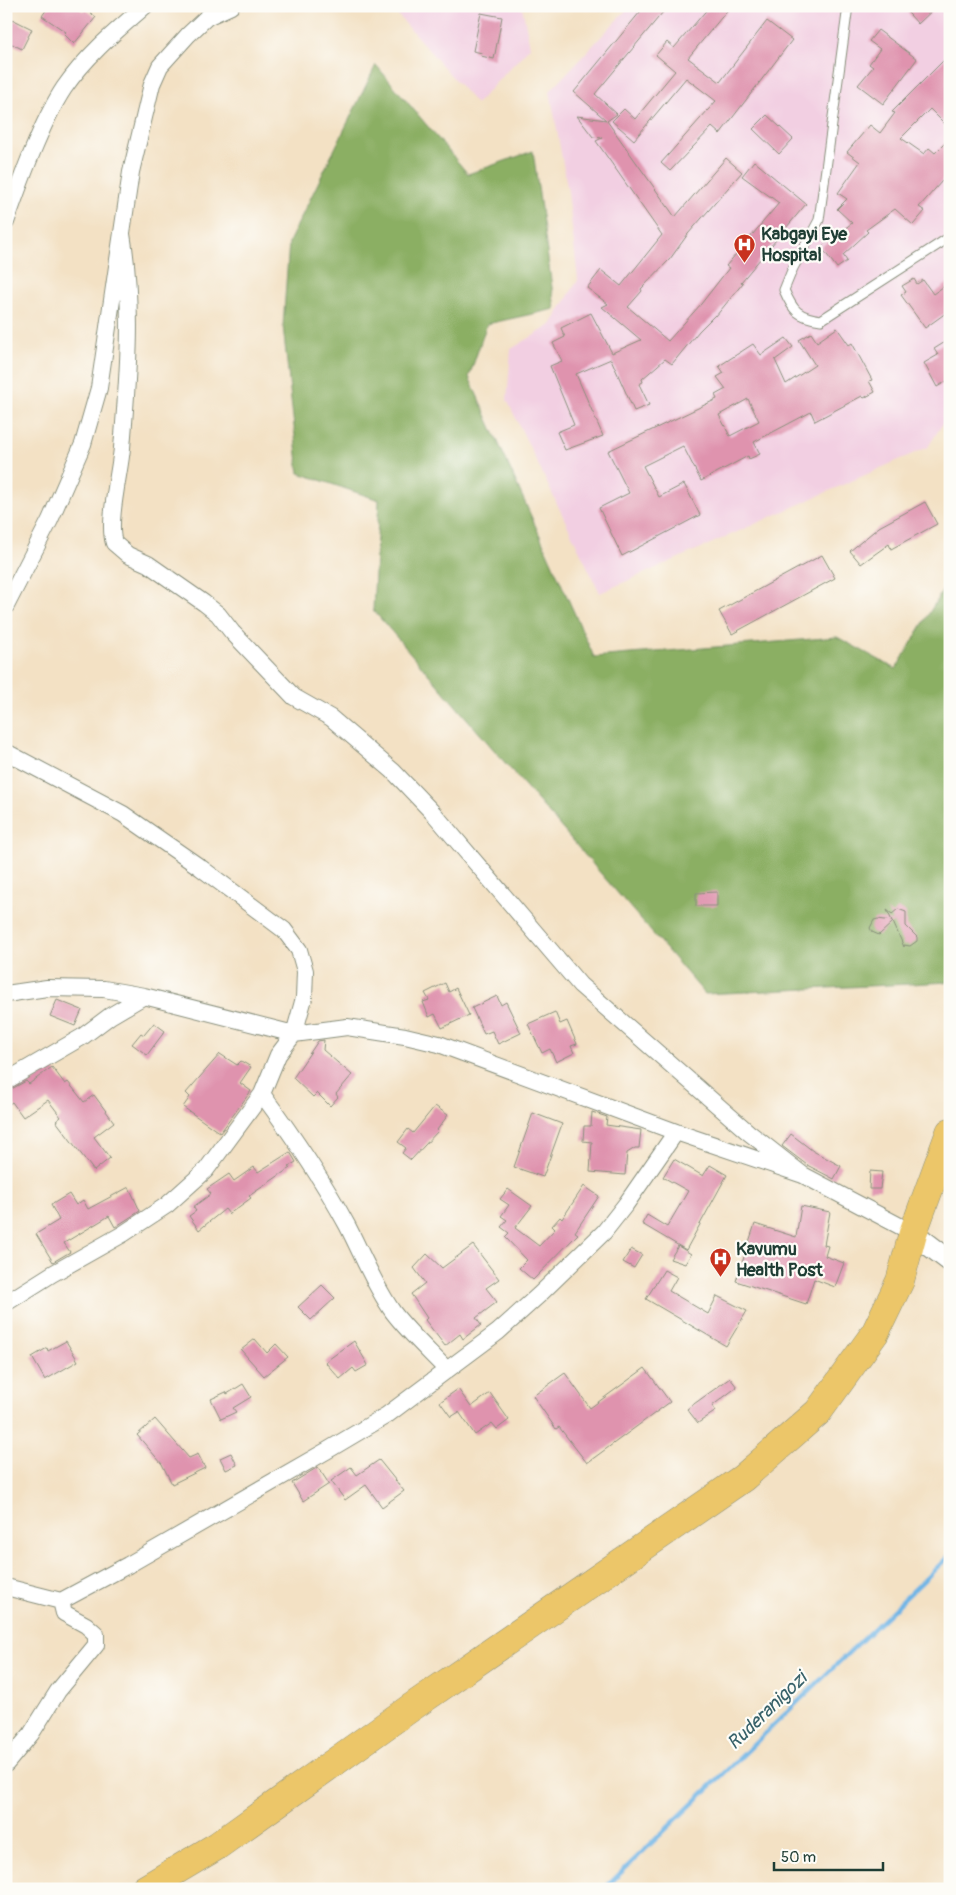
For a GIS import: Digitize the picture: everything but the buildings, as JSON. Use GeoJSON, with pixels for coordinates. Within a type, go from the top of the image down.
{"type":"FeatureCollection","features":[{"type":"Feature","properties":{"kind":"highway"},"geometry":{"type":"LineString","coordinates":[[146,1889],[217,1846],[474,1663],[743,1478],[818,1412],[875,1333],[900,1281],[913,1233],[950,1132]]}},
{"type":"Feature","properties":{"kind":"street"},"geometry":{"type":"LineString","coordinates":[[6,222],[18,188],[64,89],[95,52],[145,6]]}},
{"type":"Feature","properties":{"kind":"street"},"geometry":{"type":"LineString","coordinates":[[6,606],[50,520],[83,444],[99,388],[131,172],[152,84],[160,66],[207,17],[231,6]]}},
{"type":"Feature","properties":{"kind":"street"},"geometry":{"type":"LineString","coordinates":[[122,234],[130,300],[121,462],[112,527],[114,542],[128,555],[154,567],[218,614],[232,632],[294,697],[331,718],[393,770],[435,815],[580,985],[748,1132],[803,1175]]}},
{"type":"Feature","properties":{"kind":"street"},"geometry":{"type":"LineString","coordinates":[[6,752],[123,814],[201,868],[284,930],[299,950],[305,971],[304,998],[294,1034],[278,1055],[262,1094],[206,1170],[167,1205],[123,1234],[52,1274],[6,1303]]}},
{"type":"Feature","properties":{"kind":"street"},"geometry":{"type":"LineString","coordinates":[[6,994],[47,988],[76,987],[104,989],[144,996],[294,1034],[347,1027],[405,1036],[439,1044],[676,1132],[803,1175],[913,1233],[950,1261]]}},
{"type":"Feature","properties":{"kind":"street"},"geometry":{"type":"LineString","coordinates":[[6,1081],[82,1037],[110,1016],[144,996]]}},
{"type":"Feature","properties":{"kind":"street"},"geometry":{"type":"LineString","coordinates":[[262,1094],[290,1131],[324,1185],[347,1226],[377,1287],[394,1313],[447,1370]]}},
{"type":"Feature","properties":{"kind":"street"},"geometry":{"type":"LineString","coordinates":[[6,1588],[61,1601],[128,1565],[387,1414],[498,1332],[539,1296],[604,1232],[676,1132]]}},
{"type":"Feature","properties":{"kind":"street"},"geometry":{"type":"LineString","coordinates":[[6,1764],[31,1734],[58,1691],[96,1645],[96,1634],[86,1625],[64,1613],[61,1601]]}},
{"type":"Feature","properties":{"kind":"lane"},"geometry":{"type":"LineString","coordinates":[[848,6],[819,220],[792,268],[784,290],[790,305],[803,318],[821,320],[950,236]]}},
{"type":"Feature","properties":{"kind":"shaded area"},"geometry":{"type":"Polygon","coordinates":[[[390,6],[522,6],[530,47],[476,104],[390,6]]]}},
{"type":"Feature","properties":{"kind":"shaded area"},"geometry":{"type":"Polygon","coordinates":[[[630,6],[950,6],[950,412],[928,447],[600,593],[507,400],[511,349],[551,325],[578,280],[568,192],[550,91],[630,6]]]}},
{"type":"Feature","properties":{"kind":"green space"},"geometry":{"type":"Polygon","coordinates":[[[376,65],[468,174],[533,151],[555,309],[487,324],[469,377],[594,657],[837,637],[896,669],[950,578],[950,982],[705,994],[373,610],[379,500],[299,473],[283,326],[289,242],[376,65]]]}},
{"type":"Feature","properties":{"kind":"waterway","name":"Ruderanigozi"},"geometry":{"type":"LineString","coordinates":[[604,1889],[950,1555]]}},
{"type":"Feature","properties":{"kind":"place","name":"Kabgayi Eye Hospital"},"geometry":{"type":"Point","coordinates":[745,263]}},
{"type":"Feature","properties":{"kind":"place","name":"Kavumu Health Post"},"geometry":{"type":"Point","coordinates":[720,1278]}}]}
